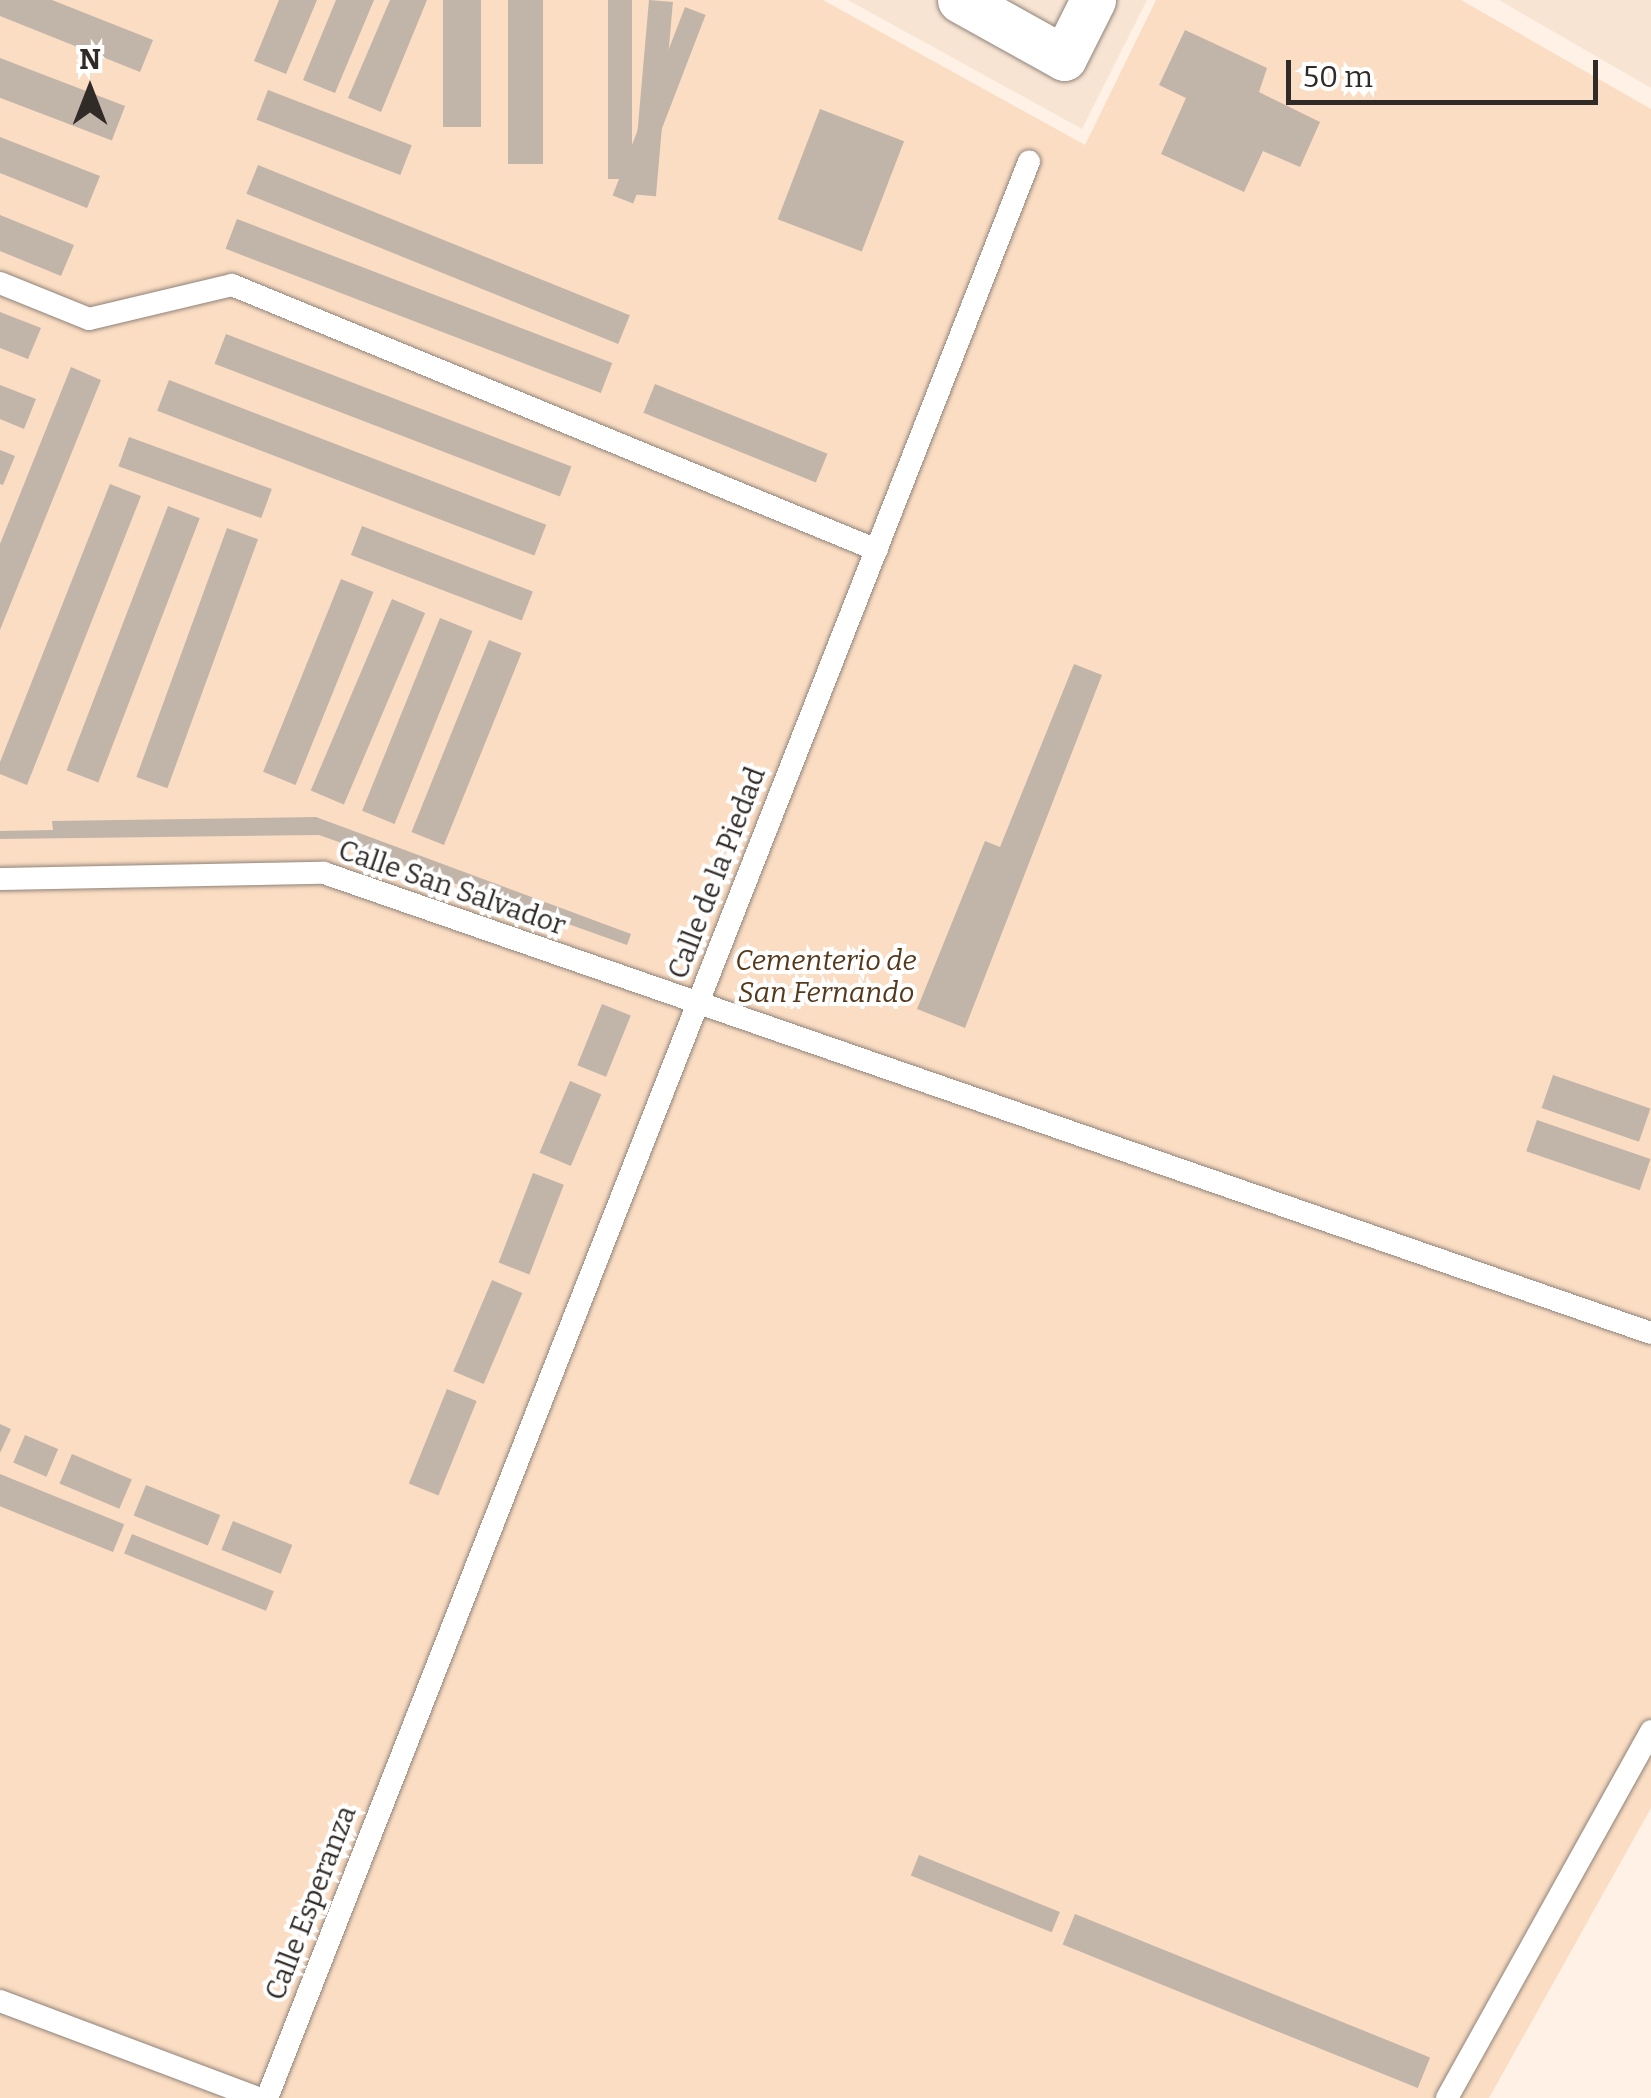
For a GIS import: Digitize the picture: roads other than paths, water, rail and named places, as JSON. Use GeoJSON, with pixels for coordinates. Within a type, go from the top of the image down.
{"type":"FeatureCollection","features":[{"type":"Feature","properties":{"kind":"street"},"geometry":{"type":"LineString","coordinates":[[960,0],[1064,58],[1092,0]]}},
{"type":"Feature","properties":{"kind":"lane","name":"Calle de la Piedad"},"geometry":{"type":"LineString","coordinates":[[412,1729],[1029,162]]}},
{"type":"Feature","properties":{"kind":"lane"},"geometry":{"type":"LineString","coordinates":[[0,283],[88,318],[232,285],[877,550]]}},
{"type":"Feature","properties":{"kind":"lane","name":"Calle San Salvador"},"geometry":{"type":"LineString","coordinates":[[0,879],[324,873],[1651,1333]]}},
{"type":"Feature","properties":{"kind":"lane","name":"Calle Esperanza"},"geometry":{"type":"LineString","coordinates":[[266,2098],[412,1729]]}},
{"type":"Feature","properties":{"kind":"lane"},"geometry":{"type":"LineString","coordinates":[[1447,2098],[1651,1730]]}},
{"type":"Feature","properties":{"kind":"lane"},"geometry":{"type":"LineString","coordinates":[[0,2001],[258,2098]]}},
{"type":"Feature","properties":{"kind":"park label","name":"Cementerio de San Fernando"},"geometry":{"type":"Point","coordinates":[826,977]}}]}
